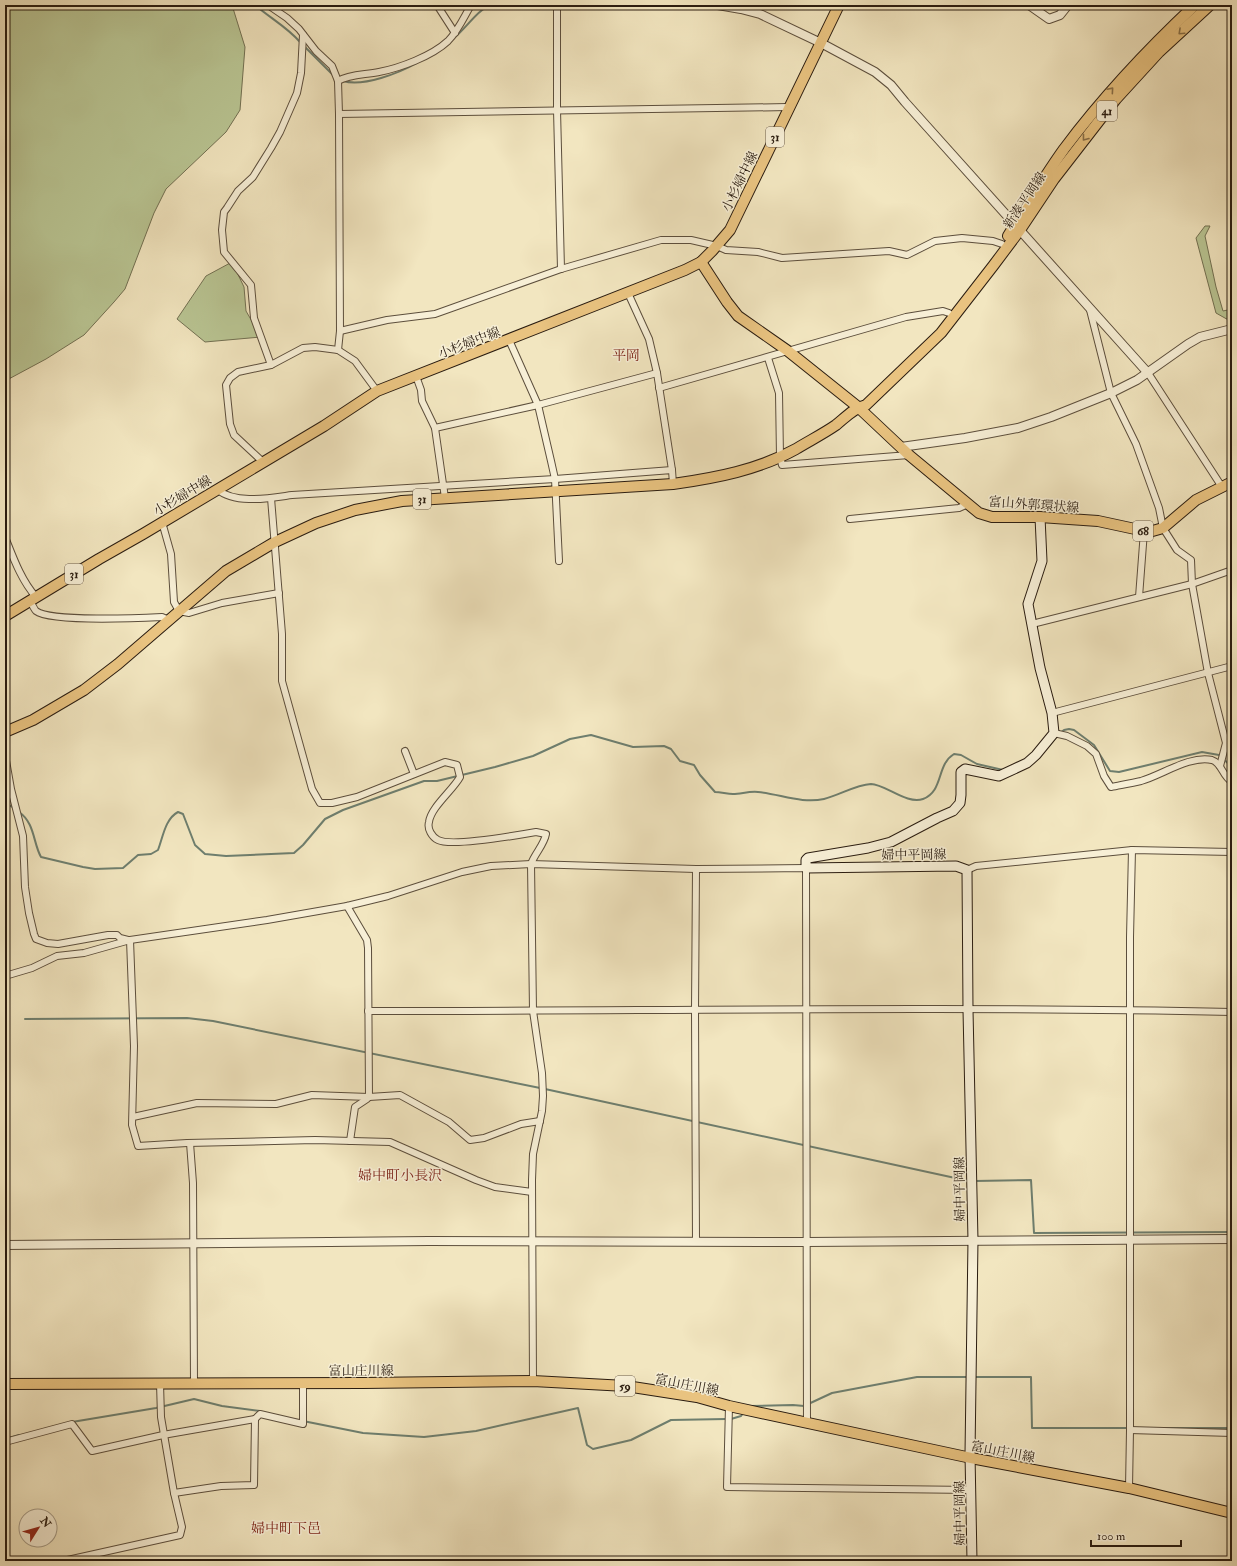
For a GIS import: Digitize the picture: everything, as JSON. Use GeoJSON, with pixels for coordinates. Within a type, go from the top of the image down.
{"type":"FeatureCollection","features":[{"type":"Feature","properties":{"kind":"main road","name":"小杉婦中線"},"geometry":{"type":"LineString","coordinates":[[5,616],[324,426],[377,392],[628,294],[701,262],[730,230],[788,106],[821,43],[838,5]]}},
{"type":"Feature","properties":{"kind":"main road","name":"新湊平岡線"},"geometry":{"type":"LineString","coordinates":[[858,406],[861,401],[919,348],[971,288],[1002,244],[1017,227],[1023,210],[1065,149],[1109,92],[1152,46],[1195,5]]}},
{"type":"Feature","properties":{"kind":"main road","name":"新湊平岡線"},"geometry":{"type":"LineString","coordinates":[[858,406],[866,404],[941,333],[963,306],[1017,227],[1116,99],[1159,52],[1210,5]]}},
{"type":"Feature","properties":{"kind":"main road"},"geometry":{"type":"LineString","coordinates":[[701,262],[726,302],[738,316],[788,351],[858,406]]}},
{"type":"Feature","properties":{"kind":"main road","name":"富山外郭環状線"},"geometry":{"type":"LineString","coordinates":[[858,406],[909,455],[979,513],[992,517],[1040,517],[1098,521],[1144,531],[1156,531],[1163,528]]}},
{"type":"Feature","properties":{"kind":"main road","name":"31"},"geometry":{"type":"LineString","coordinates":[[5,732],[33,720],[84,690],[118,664],[226,571],[275,542],[316,523],[355,510],[402,501],[673,484],[706,480],[741,472],[780,457],[835,425],[858,406]]}},
{"type":"Feature","properties":{"kind":"main road","name":"68"},"geometry":{"type":"LineString","coordinates":[[1163,528],[1196,500],[1232,482]]}},
{"type":"Feature","properties":{"kind":"main road"},"geometry":{"type":"LineString","coordinates":[[1040,517],[1042,561],[1028,604],[1040,668],[1052,714],[1054,733]]}},
{"type":"Feature","properties":{"kind":"main road","name":"婦中平岡線"},"geometry":{"type":"LineString","coordinates":[[972,1561],[971,1458],[973,1240],[968,1010],[967,870],[956,866],[806,868],[806,860],[808,858],[868,848],[891,842],[953,811],[960,803],[961,772],[965,769],[985,775],[999,776],[1028,763],[1036,756],[1054,733]]}},
{"type":"Feature","properties":{"kind":"main road","name":"富山庄川線"},"geometry":{"type":"LineString","coordinates":[[5,1384],[533,1381],[626,1386],[697,1397],[729,1406],[971,1458],[1129,1488],[1232,1513]]}},
{"type":"Feature","properties":{"kind":"street"},"geometry":{"type":"LineString","coordinates":[[268,5],[287,18],[299,29],[332,66],[338,81],[340,331],[338,350]]}},
{"type":"Feature","properties":{"kind":"street"},"geometry":{"type":"LineString","coordinates":[[437,5],[455,33]]}},
{"type":"Feature","properties":{"kind":"street"},"geometry":{"type":"LineString","coordinates":[[338,81],[345,77],[405,66],[447,42],[455,33],[471,5]]}},
{"type":"Feature","properties":{"kind":"street"},"geometry":{"type":"LineString","coordinates":[[557,5],[557,110],[561,269]]}},
{"type":"Feature","properties":{"kind":"street"},"geometry":{"type":"LineString","coordinates":[[607,5],[678,5]]}},
{"type":"Feature","properties":{"kind":"street"},"geometry":{"type":"LineString","coordinates":[[718,5],[760,14],[864,65],[891,85],[1148,373],[1222,486]]}},
{"type":"Feature","properties":{"kind":"street"},"geometry":{"type":"LineString","coordinates":[[1029,5],[1049,19],[1060,15],[1068,5]]}},
{"type":"Feature","properties":{"kind":"street"},"geometry":{"type":"LineString","coordinates":[[271,365],[254,318],[251,285],[224,252],[222,230],[224,212],[238,191],[252,177],[271,148],[280,132],[297,93],[301,73],[303,35]]}},
{"type":"Feature","properties":{"kind":"street"},"geometry":{"type":"LineString","coordinates":[[339,114],[788,106]]}},
{"type":"Feature","properties":{"kind":"street"},"geometry":{"type":"LineString","coordinates":[[340,331],[387,320],[435,314],[561,269],[661,240],[691,240],[717,246],[726,250],[758,252],[782,258],[889,251],[907,255],[935,241],[962,238],[993,241],[1002,244]]}},
{"type":"Feature","properties":{"kind":"street"},"geometry":{"type":"LineString","coordinates":[[628,294],[649,339],[657,373],[673,484]]}},
{"type":"Feature","properties":{"kind":"street"},"geometry":{"type":"LineString","coordinates":[[1089,306],[1111,393],[1136,444],[1158,508],[1163,528],[1177,550],[1191,560],[1192,584],[1208,673],[1226,743],[1220,766]]}},
{"type":"Feature","properties":{"kind":"street"},"geometry":{"type":"LineString","coordinates":[[659,388],[906,318],[943,311],[949,313]]}},
{"type":"Feature","properties":{"kind":"street"},"geometry":{"type":"LineString","coordinates":[[901,447],[965,438],[1018,428],[1050,417],[1111,393],[1148,373],[1200,337],[1232,329]]}},
{"type":"Feature","properties":{"kind":"street"},"geometry":{"type":"LineString","coordinates":[[509,340],[538,406],[555,479],[559,561]]}},
{"type":"Feature","properties":{"kind":"street"},"geometry":{"type":"LineString","coordinates":[[263,462],[234,435],[230,424],[226,386],[230,378],[238,372],[271,365],[303,348],[315,347],[338,350],[355,361],[377,392]]}},
{"type":"Feature","properties":{"kind":"street"},"geometry":{"type":"LineString","coordinates":[[768,358],[779,393],[780,457],[782,465],[909,455]]}},
{"type":"Feature","properties":{"kind":"street"},"geometry":{"type":"LineString","coordinates":[[435,428],[538,406],[657,373]]}},
{"type":"Feature","properties":{"kind":"street"},"geometry":{"type":"LineString","coordinates":[[416,376],[421,390],[422,401],[435,428],[445,498]]}},
{"type":"Feature","properties":{"kind":"street"},"geometry":{"type":"LineString","coordinates":[[217,489],[223,494],[233,498],[271,498],[292,495],[555,479],[672,470]]}},
{"type":"Feature","properties":{"kind":"street"},"geometry":{"type":"LineString","coordinates":[[271,498],[282,634],[282,681],[312,789],[320,803],[332,803],[357,797],[445,762],[457,765],[460,776],[436,808],[428,822],[430,832],[438,840],[459,842],[536,832],[546,834],[545,842],[535,853],[531,864],[533,1011],[542,1073],[542,1111],[533,1154],[533,1381]]}},
{"type":"Feature","properties":{"kind":"street"},"geometry":{"type":"LineString","coordinates":[[850,519],[959,508],[968,504]]}},
{"type":"Feature","properties":{"kind":"street"},"geometry":{"type":"LineString","coordinates":[[162,522],[171,554],[174,602],[179,611],[189,613],[222,603],[279,593]]}},
{"type":"Feature","properties":{"kind":"street"},"geometry":{"type":"LineString","coordinates":[[1139,597],[1144,531]]}},
{"type":"Feature","properties":{"kind":"street"},"geometry":{"type":"LineString","coordinates":[[5,537],[30,591],[36,611],[47,616],[114,619],[162,617],[169,620]]}},
{"type":"Feature","properties":{"kind":"street"},"geometry":{"type":"LineString","coordinates":[[1032,624],[1192,584],[1232,570]]}},
{"type":"Feature","properties":{"kind":"street"},"geometry":{"type":"LineString","coordinates":[[1052,714],[1232,666]]}},
{"type":"Feature","properties":{"kind":"street"},"geometry":{"type":"LineString","coordinates":[[1054,733],[1067,736],[1087,746],[1096,754],[1104,776],[1111,787],[1142,780],[1191,761],[1202,759],[1213,760],[1220,766],[1226,778],[1232,782]]}},
{"type":"Feature","properties":{"kind":"street"},"geometry":{"type":"LineString","coordinates":[[405,751],[414,774]]}},
{"type":"Feature","properties":{"kind":"street"},"geometry":{"type":"LineString","coordinates":[[5,755],[14,803],[23,836],[23,866],[29,913],[36,939],[47,943],[58,944],[108,935],[117,935],[120,938],[130,940]]}},
{"type":"Feature","properties":{"kind":"street"},"geometry":{"type":"LineString","coordinates":[[967,870],[976,866],[1132,850],[1232,852]]}},
{"type":"Feature","properties":{"kind":"street"},"geometry":{"type":"LineString","coordinates":[[1129,1488],[1130,937],[1132,850]]}},
{"type":"Feature","properties":{"kind":"street"},"geometry":{"type":"LineString","coordinates":[[5,976],[32,968],[57,956],[84,953],[130,940],[267,920],[347,906],[388,896],[479,867],[531,864],[696,869],[806,868],[807,1423]]}},
{"type":"Feature","properties":{"kind":"street"},"geometry":{"type":"LineString","coordinates":[[696,869],[696,1241]]}},
{"type":"Feature","properties":{"kind":"street"},"geometry":{"type":"LineString","coordinates":[[347,906],[367,940],[368,1011],[368,1096],[367,1099],[355,1107],[350,1141]]}},
{"type":"Feature","properties":{"kind":"street"},"geometry":{"type":"LineString","coordinates":[[130,940],[134,1046],[132,1125],[138,1146],[190,1143],[315,1140],[390,1142],[476,1180],[495,1186],[532,1192]]}},
{"type":"Feature","properties":{"kind":"street"},"geometry":{"type":"LineString","coordinates":[[368,1011],[695,1010],[806,1008],[1232,1012]]}},
{"type":"Feature","properties":{"kind":"street"},"geometry":{"type":"LineString","coordinates":[[133,1118],[197,1103],[276,1104],[312,1094],[368,1096],[400,1095],[449,1122],[470,1140],[484,1138],[521,1124],[540,1122]]}},
{"type":"Feature","properties":{"kind":"street"},"geometry":{"type":"LineString","coordinates":[[190,1143],[193,1183],[194,1384]]}},
{"type":"Feature","properties":{"kind":"street"},"geometry":{"type":"LineString","coordinates":[[5,1245],[532,1241],[807,1242],[1232,1239]]}},
{"type":"Feature","properties":{"kind":"street"},"geometry":{"type":"LineString","coordinates":[[63,1561],[88,1558],[180,1535],[182,1527],[163,1435],[160,1383]]}},
{"type":"Feature","properties":{"kind":"street"},"geometry":{"type":"LineString","coordinates":[[5,1442],[72,1424],[92,1451],[163,1435],[254,1419],[260,1414],[303,1424],[303,1383]]}},
{"type":"Feature","properties":{"kind":"street"},"geometry":{"type":"LineString","coordinates":[[729,1406],[727,1487],[972,1490]]}},
{"type":"Feature","properties":{"kind":"street"},"geometry":{"type":"LineString","coordinates":[[174,1493],[221,1486],[254,1484],[254,1419]]}},
{"type":"Feature","properties":{"kind":"street"},"geometry":{"type":"LineString","coordinates":[[1130,1430],[1232,1433]]}},
{"type":"Feature","properties":{"kind":"green space"},"geometry":{"type":"Polygon","coordinates":[[[5,5],[232,5],[245,47],[240,110],[226,132],[166,189],[154,213],[125,289],[84,335],[46,359],[5,381],[5,5]]]}},
{"type":"Feature","properties":{"kind":"green space"},"geometry":{"type":"Polygon","coordinates":[[[1205,226],[1210,226],[1205,236],[1216,287],[1223,311],[1232,309],[1232,322],[1216,313],[1196,238],[1205,226]]]}},
{"type":"Feature","properties":{"kind":"green space"},"geometry":{"type":"Polygon","coordinates":[[[232,262],[244,287],[246,311],[261,337],[205,342],[177,319],[206,276],[232,262]]]}},
{"type":"Feature","properties":{"kind":"waterway"},"geometry":{"type":"LineString","coordinates":[[255,5],[290,32],[300,42]]}},
{"type":"Feature","properties":{"kind":"waterway"},"geometry":{"type":"LineString","coordinates":[[742,5],[762,5]]}},
{"type":"Feature","properties":{"kind":"waterway"},"geometry":{"type":"LineString","coordinates":[[680,6],[715,6]]}},
{"type":"Feature","properties":{"kind":"waterway"},"geometry":{"type":"LineString","coordinates":[[454,38],[478,13],[484,9],[605,7]]}},
{"type":"Feature","properties":{"kind":"waterway"},"geometry":{"type":"LineString","coordinates":[[305,47],[334,76]]}},
{"type":"Feature","properties":{"kind":"waterway"},"geometry":{"type":"LineString","coordinates":[[343,81],[371,81],[391,75],[417,63]]}},
{"type":"Feature","properties":{"kind":"waterway"},"geometry":{"type":"LineString","coordinates":[[1060,733],[1064,730],[1074,730],[1094,745],[1110,771],[1119,772],[1202,752],[1219,755],[1232,767]]}},
{"type":"Feature","properties":{"kind":"waterway"},"geometry":{"type":"LineString","coordinates":[[19,812],[31,827],[41,857],[95,869],[123,868],[138,855],[151,854],[158,850],[167,824],[178,812],[183,814],[195,845],[205,854],[226,856],[294,853],[303,845],[325,819],[343,810],[424,781],[437,781],[495,767],[533,756],[570,739],[591,735],[633,747],[664,746],[671,749],[680,761],[694,765],[700,775],[715,792],[731,794],[758,792],[799,800],[824,799],[859,786],[871,784],[883,787],[903,797],[917,800],[923,799],[930,795],[934,790],[948,759],[954,754],[961,755],[977,764],[1003,770]]}},
{"type":"Feature","properties":{"kind":"waterway"},"geometry":{"type":"LineString","coordinates":[[1049,746],[1057,736]]}},
{"type":"Feature","properties":{"kind":"waterway"},"geometry":{"type":"LineString","coordinates":[[5,805],[7,804],[14,808]]}},
{"type":"Feature","properties":{"kind":"waterway"},"geometry":{"type":"LineString","coordinates":[[25,1019],[187,1018],[213,1021],[545,1089],[969,1181]]}},
{"type":"Feature","properties":{"kind":"waterway"},"geometry":{"type":"LineString","coordinates":[[975,1181],[1031,1180],[1034,1233],[1232,1232]]}},
{"type":"Feature","properties":{"kind":"waterway"},"geometry":{"type":"LineString","coordinates":[[750,1406],[804,1406],[832,1393],[917,1377],[969,1377]]}},
{"type":"Feature","properties":{"kind":"waterway"},"geometry":{"type":"LineString","coordinates":[[973,1377],[1031,1377],[1032,1428],[1129,1428]]}},
{"type":"Feature","properties":{"kind":"waterway"},"geometry":{"type":"LineString","coordinates":[[72,1422],[156,1408],[194,1399],[222,1406],[260,1411]]}},
{"type":"Feature","properties":{"kind":"waterway"},"geometry":{"type":"LineString","coordinates":[[303,1421],[363,1433],[424,1437],[476,1431],[578,1408],[587,1445],[593,1449],[631,1440],[671,1420],[726,1419]]}},
{"type":"Feature","properties":{"kind":"waterway"},"geometry":{"type":"LineString","coordinates":[[731,1419],[741,1416],[744,1412]]}},
{"type":"Feature","properties":{"kind":"waterway"},"geometry":{"type":"LineString","coordinates":[[1158,1428],[1232,1428]]}},
{"type":"Feature","properties":{"kind":"waterway"},"geometry":{"type":"LineString","coordinates":[[5,1439],[19,1435]]}},
{"type":"Feature","properties":{"kind":"district","name":"平岡"},"geometry":{"type":"Point","coordinates":[626,355]}},
{"type":"Feature","properties":{"kind":"district","name":"婦中町小長沢"},"geometry":{"type":"Point","coordinates":[400,1175]}},
{"type":"Feature","properties":{"kind":"district","name":"婦中町下邑"},"geometry":{"type":"Point","coordinates":[286,1528]}}]}
